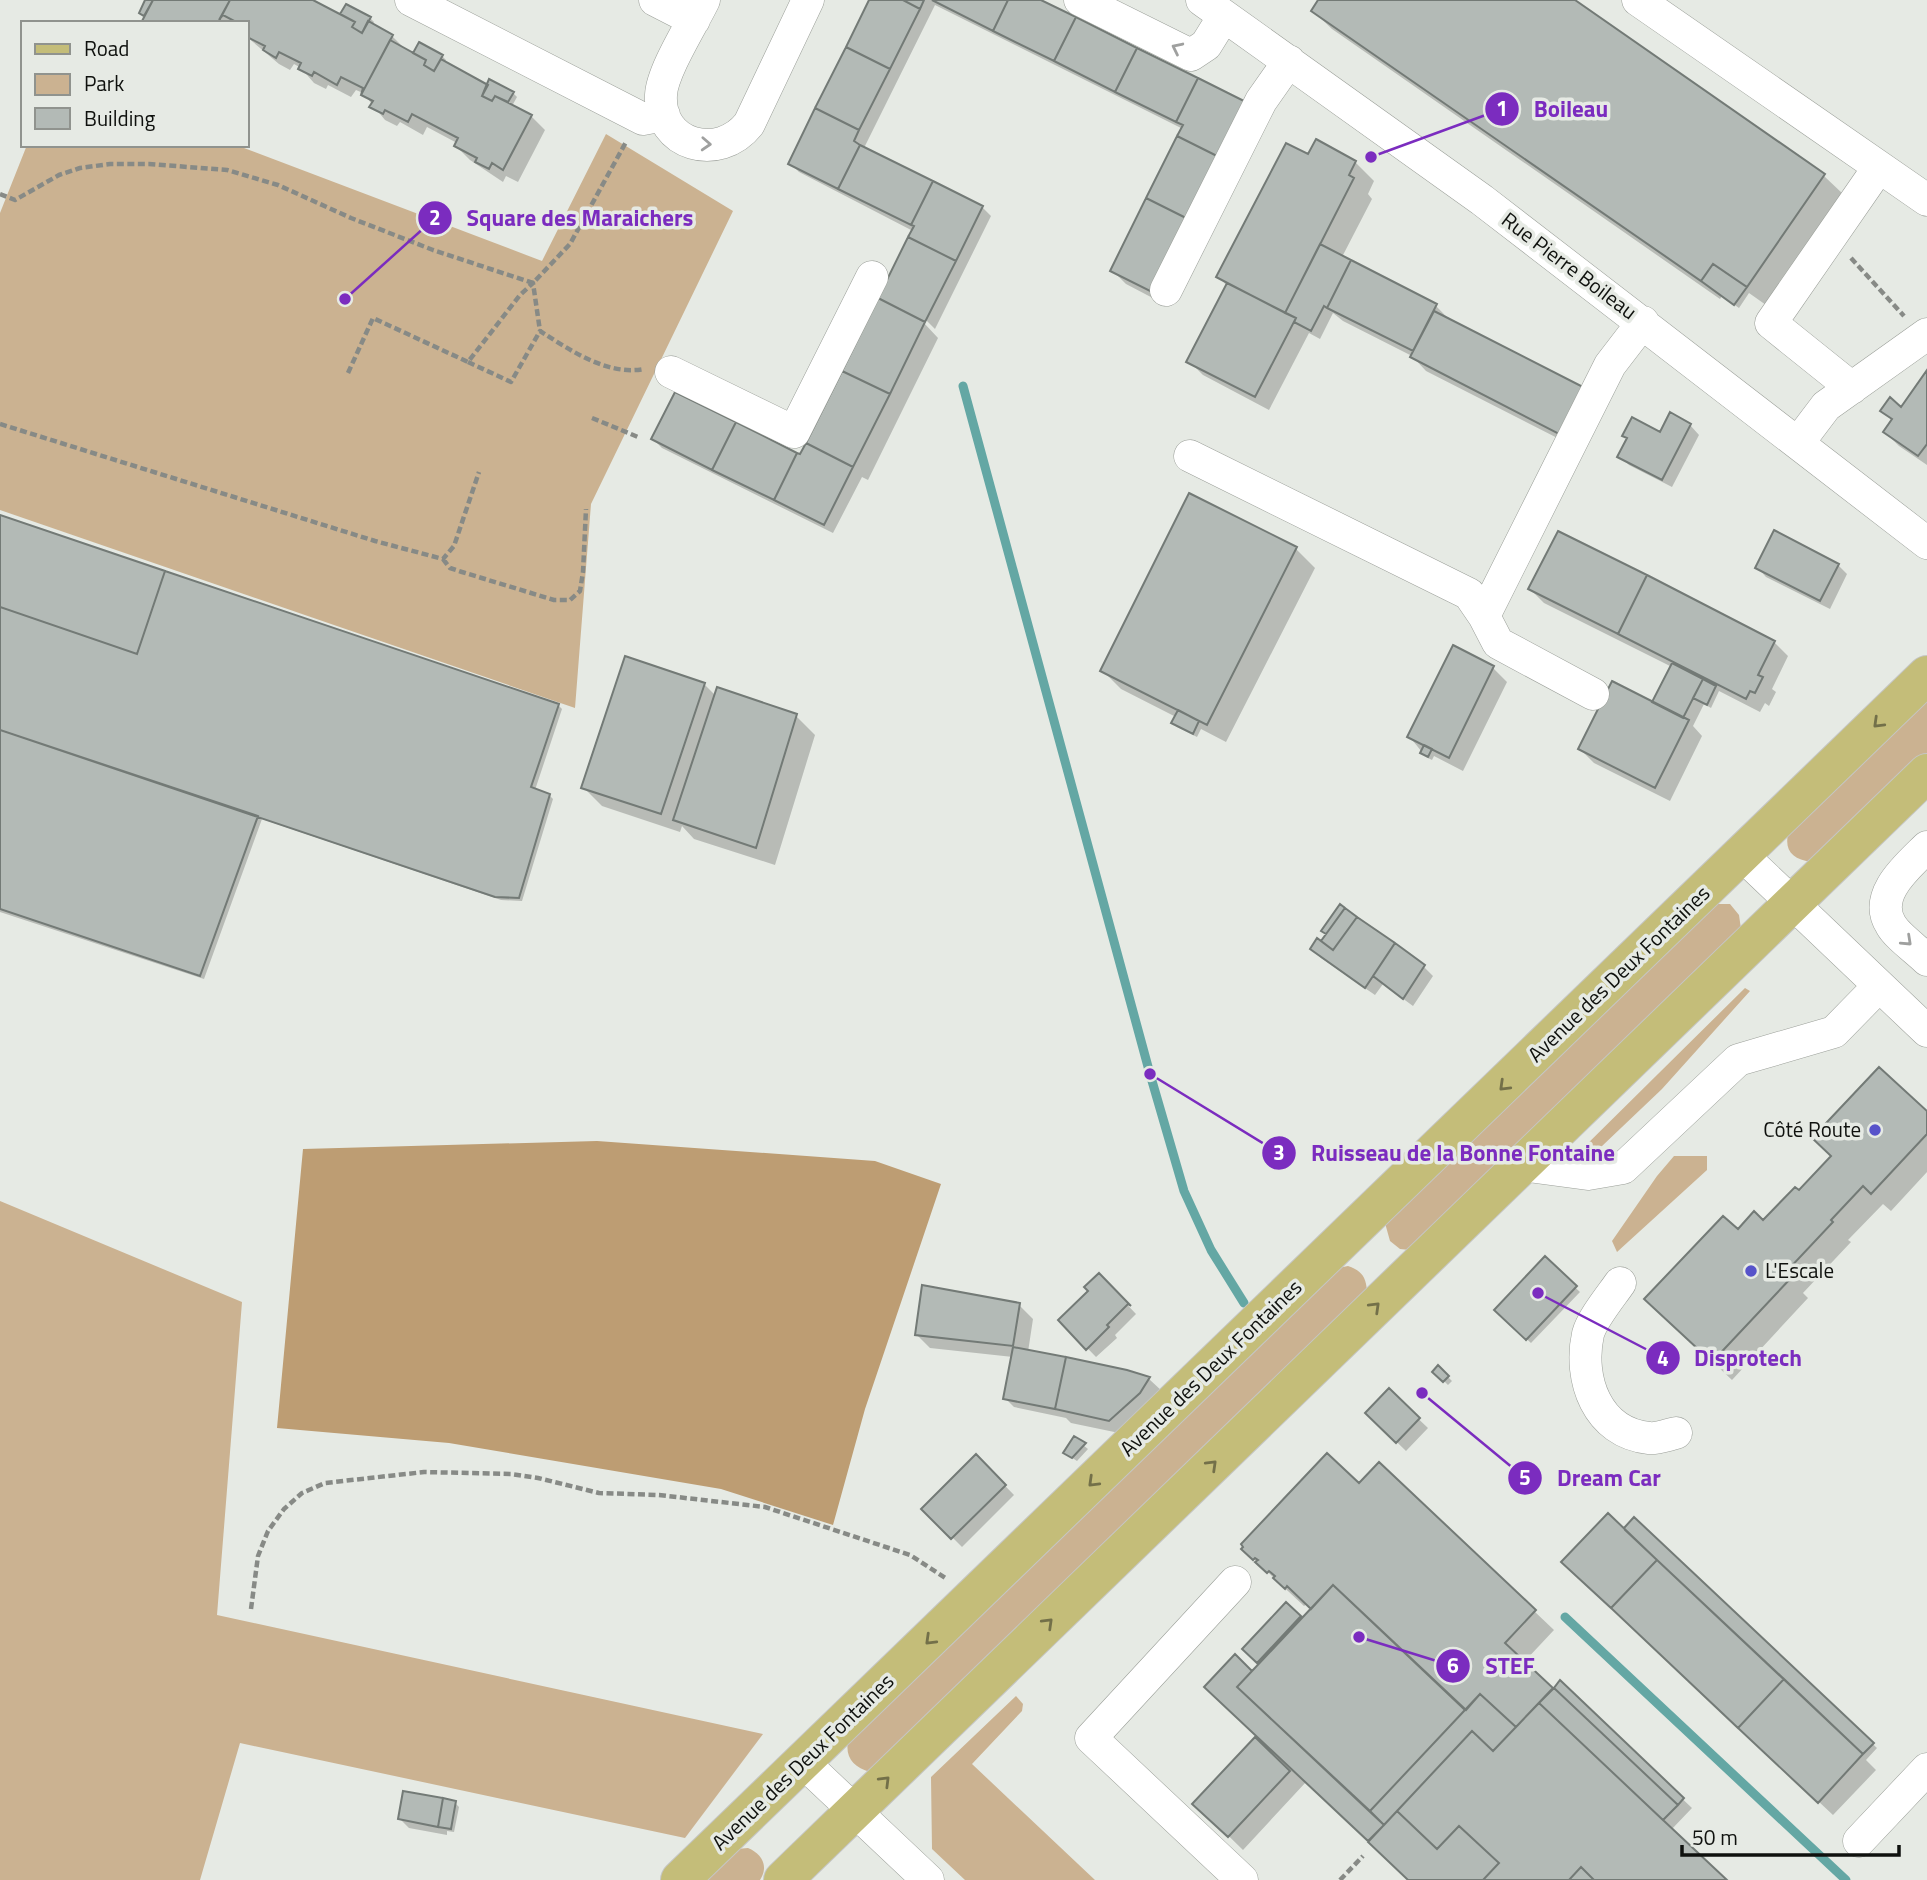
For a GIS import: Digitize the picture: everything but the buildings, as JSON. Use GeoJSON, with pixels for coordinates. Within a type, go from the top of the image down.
{"type":"FeatureCollection","features":[{"type":"Feature","properties":{"kind":"main road","name":"Avenue des Deux Fontaines"},"geometry":{"type":"LineString","coordinates":[[680,1880],[1927,675]]}},
{"type":"Feature","properties":{"kind":"main road"},"geometry":{"type":"LineString","coordinates":[[793,1877],[855,1811],[1927,773]]}},
{"type":"Feature","properties":{"kind":"street"},"geometry":{"type":"LineString","coordinates":[[411,0],[643,119],[664,116]]}},
{"type":"Feature","properties":{"kind":"street"},"geometry":{"type":"LineString","coordinates":[[655,0],[699,10],[660,97],[664,116],[673,131],[689,142],[710,146],[736,137],[749,124],[808,0]]}},
{"type":"Feature","properties":{"kind":"street"},"geometry":{"type":"LineString","coordinates":[[1080,0],[1191,55],[1206,45],[1213,8]]}},
{"type":"Feature","properties":{"kind":"street"},"geometry":{"type":"LineString","coordinates":[[1639,0],[1927,200]]}},
{"type":"Feature","properties":{"kind":"street","name":"Rue Pierre Boileau"},"geometry":{"type":"LineString","coordinates":[[1213,8],[1482,200],[1927,543]]}},
{"type":"Feature","properties":{"kind":"street"},"geometry":{"type":"LineString","coordinates":[[1166,290],[1261,101],[1289,61]]}},
{"type":"Feature","properties":{"kind":"street"},"geometry":{"type":"LineString","coordinates":[[1852,388],[1771,323],[1879,167]]}},
{"type":"Feature","properties":{"kind":"street"},"geometry":{"type":"LineString","coordinates":[[671,372],[794,432],[872,277]]}},
{"type":"Feature","properties":{"kind":"street"},"geometry":{"type":"LineString","coordinates":[[1484,616],[1610,365],[1643,323]]}},
{"type":"Feature","properties":{"kind":"street"},"geometry":{"type":"LineString","coordinates":[[1798,443],[1826,406],[1924,336]]}},
{"type":"Feature","properties":{"kind":"street"},"geometry":{"type":"LineString","coordinates":[[1190,456],[1469,594],[1499,643],[1593,694]]}},
{"type":"Feature","properties":{"kind":"street"},"geometry":{"type":"LineString","coordinates":[[1927,847],[1896,876],[1885,902],[1890,925],[1927,960]]}},
{"type":"Feature","properties":{"kind":"street"},"geometry":{"type":"LineString","coordinates":[[1742,855],[1927,1031]]}},
{"type":"Feature","properties":{"kind":"street"},"geometry":{"type":"LineString","coordinates":[[1522,1165],[1588,1174],[1623,1168],[1738,1060],[1834,1032],[1879,985]]}},
{"type":"Feature","properties":{"kind":"street"},"geometry":{"type":"LineString","coordinates":[[1620,1283],[1589,1331],[1585,1360],[1589,1390],[1604,1415],[1626,1432],[1650,1438],[1676,1433]]}},
{"type":"Feature","properties":{"kind":"street"},"geometry":{"type":"LineString","coordinates":[[1235,1582],[1091,1738],[1242,1880]]}},
{"type":"Feature","properties":{"kind":"street"},"geometry":{"type":"LineString","coordinates":[[804,1763],[928,1880]]}},
{"type":"Feature","properties":{"kind":"street"},"geometry":{"type":"LineString","coordinates":[[1859,1841],[1927,1769]]}},
{"type":"Feature","properties":{"kind":"path"},"geometry":{"type":"LineString","coordinates":[[468,362],[520,295],[570,244],[630,134],[618,128],[627,110]]}},
{"type":"Feature","properties":{"kind":"path"},"geometry":{"type":"LineString","coordinates":[[0,194],[15,200],[59,175],[80,168],[110,164],[227,170],[278,185],[351,218],[433,250],[533,284]]}},
{"type":"Feature","properties":{"kind":"path"},"geometry":{"type":"LineString","coordinates":[[1829,238],[1862,268],[1924,336]]}},
{"type":"Feature","properties":{"kind":"path"},"geometry":{"type":"LineString","coordinates":[[348,373],[373,318],[511,382],[540,331],[533,284]]}},
{"type":"Feature","properties":{"kind":"path"},"geometry":{"type":"LineString","coordinates":[[540,331],[590,359],[630,372]]}},
{"type":"Feature","properties":{"kind":"path"},"geometry":{"type":"LineString","coordinates":[[592,418],[638,436]]}},
{"type":"Feature","properties":{"kind":"path"},"geometry":{"type":"LineString","coordinates":[[0,424],[374,541],[443,559],[450,568],[554,600],[570,600],[580,591],[586,509]]}},
{"type":"Feature","properties":{"kind":"path"},"geometry":{"type":"LineString","coordinates":[[443,559],[454,546],[463,525],[479,472]]}},
{"type":"Feature","properties":{"kind":"path"},"geometry":{"type":"LineString","coordinates":[[251,1609],[258,1556],[268,1531],[284,1509],[302,1493],[325,1483],[424,1472],[510,1474],[599,1493],[659,1495],[765,1507],[910,1555],[973,1598]]}},
{"type":"Feature","properties":{"kind":"path"},"geometry":{"type":"LineString","coordinates":[[1340,1880],[1363,1856]]}},
{"type":"Feature","properties":{"kind":"green space"},"geometry":{"type":"Polygon","coordinates":[[[606,134],[733,211],[591,504],[575,708],[0,510],[0,213],[26,147],[241,147],[542,261],[606,134]]]}},
{"type":"Feature","properties":{"kind":"green space"},"geometry":{"type":"Polygon","coordinates":[[[1927,696],[1927,755],[1812,862],[1793,855],[1787,840],[1791,825],[1927,696]]]}},
{"type":"Feature","properties":{"kind":"green space"},"geometry":{"type":"Polygon","coordinates":[[[1717,904],[1730,904],[1739,915],[1741,929],[1410,1250],[1400,1249],[1390,1241],[1385,1223],[1717,904]]]}},
{"type":"Feature","properties":{"kind":"green space"},"geometry":{"type":"Polygon","coordinates":[[[1745,988],[1750,991],[1662,1089],[1601,1147],[1572,1159],[1745,988]]]}},
{"type":"Feature","properties":{"kind":"green space"},"geometry":{"type":"Polygon","coordinates":[[[1674,1156],[1707,1156],[1707,1170],[1617,1252],[1612,1241],[1674,1156]]]}},
{"type":"Feature","properties":{"kind":"green space"},"geometry":{"type":"Polygon","coordinates":[[[0,1201],[242,1302],[217,1615],[763,1734],[685,1838],[240,1743],[200,1880],[0,1880],[0,1201]]]}},
{"type":"Feature","properties":{"kind":"green space"},"geometry":{"type":"Polygon","coordinates":[[[1348,1266],[1362,1275],[1367,1291],[870,1772],[855,1764],[849,1757],[848,1741],[1338,1268],[1348,1266]]]}},
{"type":"Feature","properties":{"kind":"green space"},"geometry":{"type":"Polygon","coordinates":[[[1016,1696],[1023,1704],[1022,1711],[972,1764],[1095,1880],[965,1880],[932,1849],[931,1777],[1016,1696]]]}},
{"type":"Feature","properties":{"kind":"green space"},"geometry":{"type":"Polygon","coordinates":[[[748,1848],[763,1861],[764,1870],[760,1880],[703,1880],[737,1849],[748,1848]]]}},
{"type":"Feature","properties":{"kind":"shaded area"},"geometry":{"type":"Polygon","coordinates":[[[597,1141],[875,1161],[941,1184],[865,1409],[833,1525],[721,1489],[449,1443],[277,1428],[303,1149],[597,1141]]]}},
{"type":"Feature","properties":{"kind":"waterway"},"geometry":{"type":"LineString","coordinates":[[963,386],[1184,1191],[1211,1250],[1244,1303]]}},
{"type":"Feature","properties":{"kind":"waterway"},"geometry":{"type":"LineString","coordinates":[[1565,1617],[1846,1880]]}},
{"type":"Feature","properties":{"kind":"place","name":"Boileau"},"geometry":{"type":"Point","coordinates":[1371,157]}},
{"type":"Feature","properties":{"kind":"place","name":"Square des Maraichers"},"geometry":{"type":"Point","coordinates":[345,299]}},
{"type":"Feature","properties":{"kind":"place","name":"Ruisseau de la Bonne Fontaine"},"geometry":{"type":"Point","coordinates":[1150,1074]}},
{"type":"Feature","properties":{"kind":"place","name":"Côté Route"},"geometry":{"type":"Point","coordinates":[1875,1130]}},
{"type":"Feature","properties":{"kind":"place","name":"L'Escale"},"geometry":{"type":"Point","coordinates":[1751,1271]}},
{"type":"Feature","properties":{"kind":"place","name":"Disprotech"},"geometry":{"type":"Point","coordinates":[1538,1293]}},
{"type":"Feature","properties":{"kind":"place","name":"Dream Car"},"geometry":{"type":"Point","coordinates":[1422,1393]}},
{"type":"Feature","properties":{"kind":"place","name":"STEF"},"geometry":{"type":"Point","coordinates":[1359,1637]}}]}
